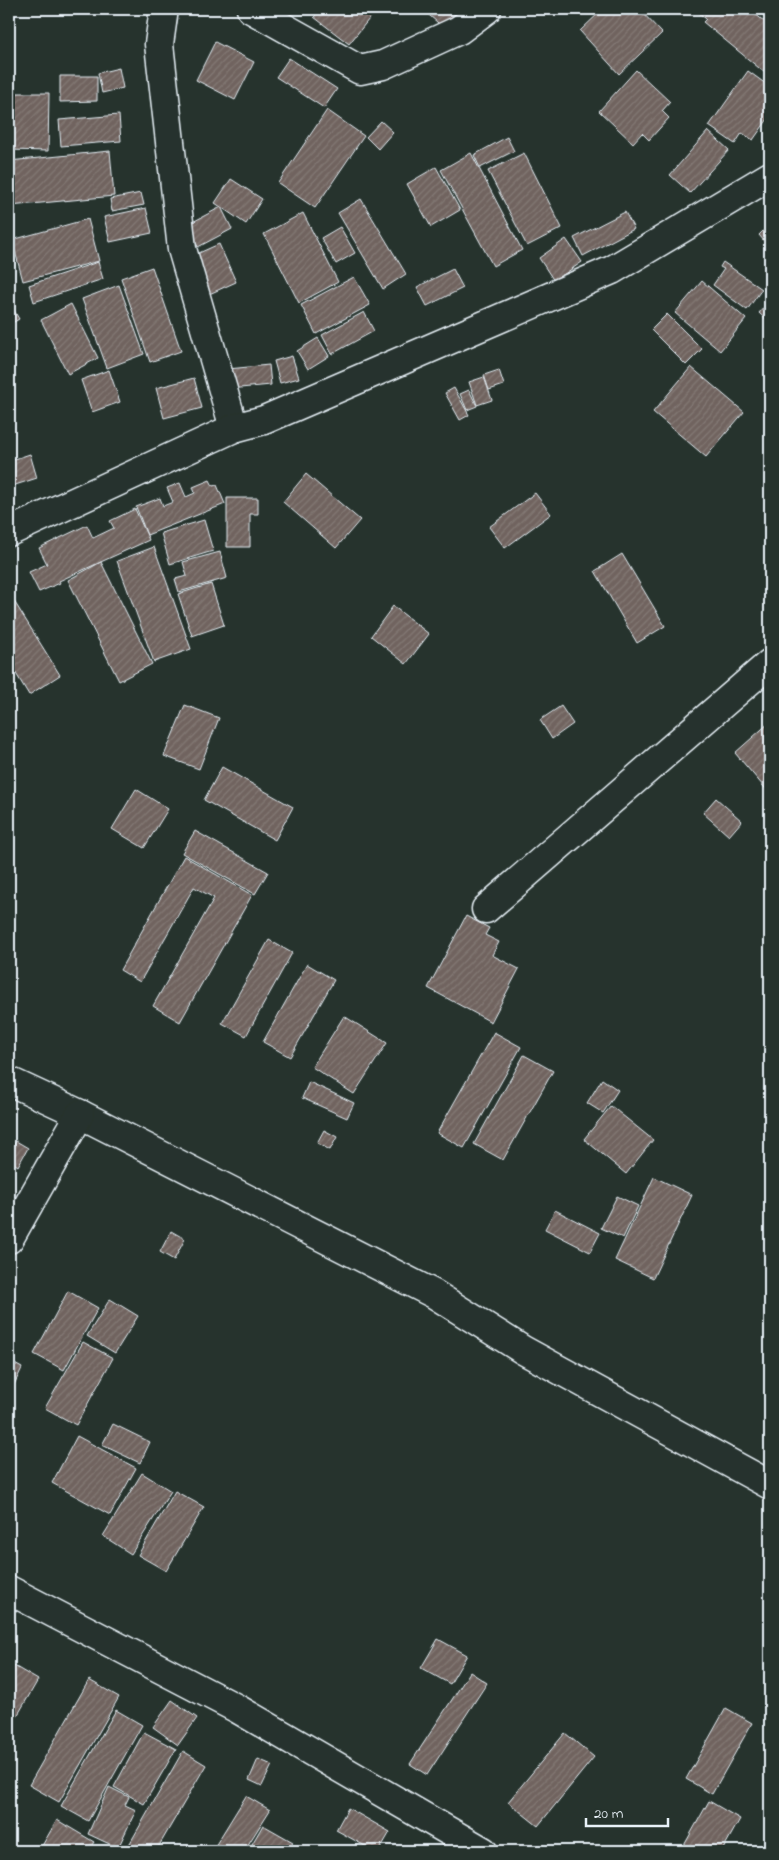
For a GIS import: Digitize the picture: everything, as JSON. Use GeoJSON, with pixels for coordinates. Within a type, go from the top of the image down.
{"type":"FeatureCollection","features":[{"type":"Feature","properties":{"kind":"street"},"geometry":{"type":"LineString","coordinates":[[164,9],[159,44],[182,249],[234,428]]}},
{"type":"Feature","properties":{"kind":"street"},"geometry":{"type":"LineString","coordinates":[[251,9],[360,70],[383,65],[459,30],[487,9]]}},
{"type":"Feature","properties":{"kind":"street"},"geometry":{"type":"LineString","coordinates":[[9,532],[234,428],[264,420],[612,270],[770,176]]}},
{"type":"Feature","properties":{"kind":"street"},"geometry":{"type":"LineString","coordinates":[[486,909],[770,662]]}},
{"type":"Feature","properties":{"kind":"street"},"geometry":{"type":"LineString","coordinates":[[9,1081],[80,1114],[434,1294],[524,1350],[770,1485]]}},
{"type":"Feature","properties":{"kind":"street"},"geometry":{"type":"LineString","coordinates":[[9,1239],[80,1114]]}},
{"type":"Feature","properties":{"kind":"street"},"geometry":{"type":"LineString","coordinates":[[9,1590],[236,1708],[483,1851]]}},
{"type":"Feature","properties":{"kind":"building"},"geometry":{"type":"Polygon","coordinates":[[[321,9],[377,9],[349,44],[314,17],[321,9]]]}},
{"type":"Feature","properties":{"kind":"building"},"geometry":{"type":"Polygon","coordinates":[[[422,9],[462,9],[445,29],[422,9]]]}},
{"type":"Feature","properties":{"kind":"building"},"geometry":{"type":"Polygon","coordinates":[[[603,9],[639,9],[662,33],[619,74],[580,31],[603,9]]]}},
{"type":"Feature","properties":{"kind":"building"},"geometry":{"type":"Polygon","coordinates":[[[699,9],[749,9],[770,26],[770,77],[703,22],[706,19],[697,11],[699,9]]]}},
{"type":"Feature","properties":{"kind":"building"},"geometry":{"type":"Polygon","coordinates":[[[215,42],[254,62],[235,100],[196,80],[215,42]]]}},
{"type":"Feature","properties":{"kind":"building"},"geometry":{"type":"Polygon","coordinates":[[[289,58],[337,89],[324,108],[276,77],[289,58]]]}},
{"type":"Feature","properties":{"kind":"building"},"geometry":{"type":"Polygon","coordinates":[[[119,68],[123,88],[102,93],[98,73],[119,68]]]}},
{"type":"Feature","properties":{"kind":"building"},"geometry":{"type":"Polygon","coordinates":[[[636,70],[670,102],[662,111],[669,118],[649,140],[642,133],[633,143],[599,111],[636,70]]]}},
{"type":"Feature","properties":{"kind":"building"},"geometry":{"type":"Polygon","coordinates":[[[748,71],[770,87],[770,116],[753,140],[742,133],[735,144],[709,126],[748,71]]]}},
{"type":"Feature","properties":{"kind":"building"},"geometry":{"type":"Polygon","coordinates":[[[60,76],[97,76],[97,101],[60,102],[60,76]]]}},
{"type":"Feature","properties":{"kind":"building"},"geometry":{"type":"Polygon","coordinates":[[[9,93],[49,93],[48,151],[9,150],[9,93]]]}},
{"type":"Feature","properties":{"kind":"building"},"geometry":{"type":"Polygon","coordinates":[[[327,110],[364,136],[315,208],[278,183],[327,110]]]}},
{"type":"Feature","properties":{"kind":"building"},"geometry":{"type":"Polygon","coordinates":[[[119,115],[121,141],[61,146],[59,120],[119,115]]]}},
{"type":"Feature","properties":{"kind":"building"},"geometry":{"type":"Polygon","coordinates":[[[381,121],[393,132],[378,149],[366,137],[381,121]]]}},
{"type":"Feature","properties":{"kind":"building"},"geometry":{"type":"Polygon","coordinates":[[[708,131],[729,150],[690,193],[670,175],[708,131]]]}},
{"type":"Feature","properties":{"kind":"building"},"geometry":{"type":"Polygon","coordinates":[[[507,137],[514,151],[480,168],[474,155],[507,137]]]}},
{"type":"Feature","properties":{"kind":"building"},"geometry":{"type":"Polygon","coordinates":[[[110,151],[114,196],[10,206],[9,161],[110,151]]]}},
{"type":"Feature","properties":{"kind":"building"},"geometry":{"type":"Polygon","coordinates":[[[471,153],[522,250],[493,266],[441,170],[471,153]]]}},
{"type":"Feature","properties":{"kind":"building"},"geometry":{"type":"Polygon","coordinates":[[[524,153],[562,228],[527,246],[488,171],[524,153]]]}},
{"type":"Feature","properties":{"kind":"building"},"geometry":{"type":"Polygon","coordinates":[[[436,167],[460,210],[431,227],[407,184],[436,167]]]}},
{"type":"Feature","properties":{"kind":"building"},"geometry":{"type":"Polygon","coordinates":[[[231,179],[262,199],[246,224],[215,203],[231,179]]]}},
{"type":"Feature","properties":{"kind":"building"},"geometry":{"type":"Polygon","coordinates":[[[141,193],[144,205],[112,211],[110,199],[141,193]]]}},
{"type":"Feature","properties":{"kind":"building"},"geometry":{"type":"Polygon","coordinates":[[[361,199],[406,274],[383,289],[338,213],[361,199]]]}},
{"type":"Feature","properties":{"kind":"building"},"geometry":{"type":"Polygon","coordinates":[[[221,207],[232,229],[198,247],[187,225],[221,207]]]}},
{"type":"Feature","properties":{"kind":"building"},"geometry":{"type":"Polygon","coordinates":[[[146,208],[152,233],[110,242],[104,217],[146,208]]]}},
{"type":"Feature","properties":{"kind":"building"},"geometry":{"type":"Polygon","coordinates":[[[625,212],[634,229],[583,256],[574,238],[625,212]]]}},
{"type":"Feature","properties":{"kind":"building"},"geometry":{"type":"Polygon","coordinates":[[[303,213],[338,282],[299,303],[264,234],[303,213]]]}},
{"type":"Feature","properties":{"kind":"building"},"geometry":{"type":"Polygon","coordinates":[[[88,219],[99,261],[23,281],[12,240],[88,219]]]}},
{"type":"Feature","properties":{"kind":"building"},"geometry":{"type":"Polygon","coordinates":[[[770,224],[770,248],[759,235],[770,224]]]}},
{"type":"Feature","properties":{"kind":"building"},"geometry":{"type":"Polygon","coordinates":[[[340,227],[355,253],[336,264],[321,238],[340,227]]]}},
{"type":"Feature","properties":{"kind":"building"},"geometry":{"type":"Polygon","coordinates":[[[566,239],[582,262],[554,281],[539,258],[566,239]]]}},
{"type":"Feature","properties":{"kind":"building"},"geometry":{"type":"Polygon","coordinates":[[[219,244],[236,282],[207,295],[190,257],[219,244]]]}},
{"type":"Feature","properties":{"kind":"building"},"geometry":{"type":"Polygon","coordinates":[[[98,262],[103,279],[34,302],[29,285],[98,262]]]}},
{"type":"Feature","properties":{"kind":"building"},"geometry":{"type":"Polygon","coordinates":[[[723,262],[762,289],[747,310],[713,285],[724,269],[720,267],[723,262]]]}},
{"type":"Feature","properties":{"kind":"building"},"geometry":{"type":"Polygon","coordinates":[[[152,267],[181,351],[150,362],[121,278],[152,267]]]}},
{"type":"Feature","properties":{"kind":"building"},"geometry":{"type":"Polygon","coordinates":[[[453,269],[463,288],[427,306],[417,287],[453,269]]]}},
{"type":"Feature","properties":{"kind":"building"},"geometry":{"type":"Polygon","coordinates":[[[354,277],[370,305],[316,334],[301,305],[354,277]]]}},
{"type":"Feature","properties":{"kind":"building"},"geometry":{"type":"Polygon","coordinates":[[[702,281],[746,319],[720,351],[675,313],[702,281]]]}},
{"type":"Feature","properties":{"kind":"building"},"geometry":{"type":"Polygon","coordinates":[[[119,285],[144,354],[107,368],[82,299],[119,285]]]}},
{"type":"Feature","properties":{"kind":"building"},"geometry":{"type":"Polygon","coordinates":[[[770,300],[770,323],[759,313],[770,300]]]}},
{"type":"Feature","properties":{"kind":"building"},"geometry":{"type":"Polygon","coordinates":[[[9,302],[19,319],[9,325],[9,302]]]}},
{"type":"Feature","properties":{"kind":"building"},"geometry":{"type":"Polygon","coordinates":[[[71,304],[98,358],[68,374],[41,320],[71,304]]]}},
{"type":"Feature","properties":{"kind":"building"},"geometry":{"type":"Polygon","coordinates":[[[364,312],[374,331],[332,354],[322,335],[364,312]]]}},
{"type":"Feature","properties":{"kind":"building"},"geometry":{"type":"Polygon","coordinates":[[[667,314],[702,349],[686,365],[651,330],[667,314]]]}},
{"type":"Feature","properties":{"kind":"building"},"geometry":{"type":"Polygon","coordinates":[[[318,338],[329,356],[308,369],[297,351],[318,338]]]}},
{"type":"Feature","properties":{"kind":"building"},"geometry":{"type":"Polygon","coordinates":[[[292,356],[299,378],[280,383],[274,361],[292,356]]]}},
{"type":"Feature","properties":{"kind":"building"},"geometry":{"type":"Polygon","coordinates":[[[269,365],[271,385],[230,389],[228,369],[269,365]]]}},
{"type":"Feature","properties":{"kind":"building"},"geometry":{"type":"Polygon","coordinates":[[[691,367],[744,412],[706,457],[653,412],[691,367]]]}},
{"type":"Feature","properties":{"kind":"building"},"geometry":{"type":"Polygon","coordinates":[[[109,370],[120,402],[92,412],[81,380],[109,370]]]}},
{"type":"Feature","properties":{"kind":"building"},"geometry":{"type":"Polygon","coordinates":[[[499,370],[504,385],[489,390],[484,375],[499,370]]]}},
{"type":"Feature","properties":{"kind":"building"},"geometry":{"type":"Polygon","coordinates":[[[484,377],[492,400],[477,405],[469,382],[484,377]]]}},
{"type":"Feature","properties":{"kind":"building"},"geometry":{"type":"Polygon","coordinates":[[[194,378],[202,408],[164,418],[156,388],[194,378]]]}},
{"type":"Feature","properties":{"kind":"building"},"geometry":{"type":"Polygon","coordinates":[[[454,388],[469,415],[460,420],[445,393],[454,388]]]}},
{"type":"Feature","properties":{"kind":"building"},"geometry":{"type":"Polygon","coordinates":[[[469,390],[477,406],[467,410],[460,394],[469,390]]]}},
{"type":"Feature","properties":{"kind":"building"},"geometry":{"type":"Polygon","coordinates":[[[30,454],[37,478],[9,487],[9,461],[30,454]]]}},
{"type":"Feature","properties":{"kind":"building"},"geometry":{"type":"Polygon","coordinates":[[[306,474],[360,520],[336,548],[283,502],[306,474]]]}},
{"type":"Feature","properties":{"kind":"building"},"geometry":{"type":"Polygon","coordinates":[[[210,480],[213,486],[217,485],[225,504],[147,535],[136,507],[160,498],[163,506],[173,502],[167,488],[180,483],[186,497],[195,493],[193,487],[210,480]]]}},
{"type":"Feature","properties":{"kind":"building"},"geometry":{"type":"Polygon","coordinates":[[[535,493],[551,514],[505,548],[489,527],[535,493]]]}},
{"type":"Feature","properties":{"kind":"building"},"geometry":{"type":"Polygon","coordinates":[[[227,498],[258,498],[258,514],[250,514],[250,547],[227,547],[227,498]]]}},
{"type":"Feature","properties":{"kind":"building"},"geometry":{"type":"Polygon","coordinates":[[[135,509],[149,540],[39,592],[29,572],[47,564],[39,548],[87,525],[93,538],[114,528],[110,521],[135,509]]]}},
{"type":"Feature","properties":{"kind":"building"},"geometry":{"type":"Polygon","coordinates":[[[204,520],[213,551],[170,564],[161,533],[204,520]]]}},
{"type":"Feature","properties":{"kind":"building"},"geometry":{"type":"Polygon","coordinates":[[[154,547],[191,649],[154,662],[117,561],[154,547]]]}},
{"type":"Feature","properties":{"kind":"building"},"geometry":{"type":"Polygon","coordinates":[[[220,552],[227,578],[179,592],[175,579],[187,576],[183,562],[220,552]]]}},
{"type":"Feature","properties":{"kind":"building"},"geometry":{"type":"Polygon","coordinates":[[[622,554],[665,626],[637,643],[595,571],[622,554]]]}},
{"type":"Feature","properties":{"kind":"building"},"geometry":{"type":"Polygon","coordinates":[[[101,562],[152,664],[119,681],[68,580],[101,562]]]}},
{"type":"Feature","properties":{"kind":"building"},"geometry":{"type":"Polygon","coordinates":[[[211,584],[224,625],[192,636],[178,594],[211,584]]]}},
{"type":"Feature","properties":{"kind":"building"},"geometry":{"type":"Polygon","coordinates":[[[12,598],[60,675],[29,695],[9,662],[9,600],[12,598]]]}},
{"type":"Feature","properties":{"kind":"building"},"geometry":{"type":"Polygon","coordinates":[[[393,606],[429,634],[406,664],[371,636],[393,606]]]}},
{"type":"Feature","properties":{"kind":"building"},"geometry":{"type":"Polygon","coordinates":[[[185,705],[219,718],[199,769],[164,756],[185,705]]]}},
{"type":"Feature","properties":{"kind":"building"},"geometry":{"type":"Polygon","coordinates":[[[561,706],[573,724],[552,739],[540,720],[561,706]]]}},
{"type":"Feature","properties":{"kind":"building"},"geometry":{"type":"Polygon","coordinates":[[[770,722],[770,794],[735,753],[770,722]]]}},
{"type":"Feature","properties":{"kind":"building"},"geometry":{"type":"Polygon","coordinates":[[[222,767],[293,807],[275,840],[204,800],[222,767]]]}},
{"type":"Feature","properties":{"kind":"building"},"geometry":{"type":"Polygon","coordinates":[[[136,789],[168,809],[144,848],[112,829],[136,789]]]}},
{"type":"Feature","properties":{"kind":"building"},"geometry":{"type":"Polygon","coordinates":[[[716,798],[742,821],[729,836],[703,813],[716,798]]]}},
{"type":"Feature","properties":{"kind":"building"},"geometry":{"type":"Polygon","coordinates":[[[195,831],[268,872],[255,894],[182,853],[195,831]]]}},
{"type":"Feature","properties":{"kind":"building"},"geometry":{"type":"Polygon","coordinates":[[[184,856],[252,895],[180,1022],[153,1006],[214,898],[194,887],[140,982],[120,970],[184,856]]]}},
{"type":"Feature","properties":{"kind":"building"},"geometry":{"type":"Polygon","coordinates":[[[466,916],[489,928],[485,935],[499,942],[492,955],[519,969],[491,1022],[428,988],[466,916]]]}},
{"type":"Feature","properties":{"kind":"building"},"geometry":{"type":"Polygon","coordinates":[[[269,940],[292,953],[246,1036],[222,1023],[269,940]]]}},
{"type":"Feature","properties":{"kind":"building"},"geometry":{"type":"Polygon","coordinates":[[[307,964],[334,980],[290,1057],[263,1042],[307,964]]]}},
{"type":"Feature","properties":{"kind":"building"},"geometry":{"type":"Polygon","coordinates":[[[344,1016],[387,1043],[354,1094],[312,1067],[344,1016]]]}},
{"type":"Feature","properties":{"kind":"building"},"geometry":{"type":"Polygon","coordinates":[[[494,1032],[521,1047],[464,1148],[437,1133],[494,1032]]]}},
{"type":"Feature","properties":{"kind":"building"},"geometry":{"type":"Polygon","coordinates":[[[524,1055],[553,1071],[503,1160],[474,1144],[524,1055]]]}},
{"type":"Feature","properties":{"kind":"building"},"geometry":{"type":"Polygon","coordinates":[[[602,1079],[618,1090],[603,1113],[587,1103],[602,1079]]]}},
{"type":"Feature","properties":{"kind":"building"},"geometry":{"type":"Polygon","coordinates":[[[309,1082],[354,1103],[347,1118],[302,1098],[309,1082]]]}},
{"type":"Feature","properties":{"kind":"building"},"geometry":{"type":"Polygon","coordinates":[[[611,1106],[653,1140],[626,1174],[584,1139],[611,1106]]]}},
{"type":"Feature","properties":{"kind":"building"},"geometry":{"type":"Polygon","coordinates":[[[324,1130],[337,1137],[330,1150],[317,1143],[324,1130]]]}},
{"type":"Feature","properties":{"kind":"building"},"geometry":{"type":"Polygon","coordinates":[[[16,1141],[28,1148],[18,1166],[9,1160],[9,1153],[16,1141]]]}},
{"type":"Feature","properties":{"kind":"building"},"geometry":{"type":"Polygon","coordinates":[[[654,1177],[692,1195],[653,1278],[615,1260],[654,1177]]]}},
{"type":"Feature","properties":{"kind":"building"},"geometry":{"type":"Polygon","coordinates":[[[617,1196],[638,1206],[623,1238],[601,1228],[617,1196]]]}},
{"type":"Feature","properties":{"kind":"building"},"geometry":{"type":"Polygon","coordinates":[[[555,1210],[600,1233],[590,1252],[545,1229],[555,1210]]]}},
{"type":"Feature","properties":{"kind":"building"},"geometry":{"type":"Polygon","coordinates":[[[171,1231],[185,1239],[174,1260],[160,1252],[171,1231]]]}},
{"type":"Feature","properties":{"kind":"building"},"geometry":{"type":"Polygon","coordinates":[[[68,1291],[98,1308],[64,1370],[34,1354],[68,1291]]]}},
{"type":"Feature","properties":{"kind":"building"},"geometry":{"type":"Polygon","coordinates":[[[110,1299],[138,1316],[115,1353],[87,1336],[110,1299]]]}},
{"type":"Feature","properties":{"kind":"building"},"geometry":{"type":"Polygon","coordinates":[[[83,1342],[113,1358],[76,1425],[45,1408],[83,1342]]]}},
{"type":"Feature","properties":{"kind":"building"},"geometry":{"type":"Polygon","coordinates":[[[9,1361],[22,1368],[12,1389],[9,1387],[9,1361]]]}},
{"type":"Feature","properties":{"kind":"building"},"geometry":{"type":"Polygon","coordinates":[[[113,1424],[150,1442],[140,1463],[102,1445],[113,1424]]]}},
{"type":"Feature","properties":{"kind":"building"},"geometry":{"type":"Polygon","coordinates":[[[77,1436],[136,1468],[110,1515],[52,1483],[77,1436]]]}},
{"type":"Feature","properties":{"kind":"building"},"geometry":{"type":"Polygon","coordinates":[[[142,1473],[171,1491],[131,1554],[103,1536],[142,1473]]]}},
{"type":"Feature","properties":{"kind":"building"},"geometry":{"type":"Polygon","coordinates":[[[175,1491],[204,1507],[166,1571],[138,1555],[175,1491]]]}},
{"type":"Feature","properties":{"kind":"building"},"geometry":{"type":"Polygon","coordinates":[[[438,1639],[467,1655],[450,1684],[421,1668],[438,1639]]]}},
{"type":"Feature","properties":{"kind":"building"},"geometry":{"type":"Polygon","coordinates":[[[9,1663],[38,1680],[9,1730],[9,1663]]]}},
{"type":"Feature","properties":{"kind":"building"},"geometry":{"type":"Polygon","coordinates":[[[470,1672],[487,1683],[427,1775],[410,1764],[470,1672]]]}},
{"type":"Feature","properties":{"kind":"building"},"geometry":{"type":"Polygon","coordinates":[[[89,1680],[119,1697],[59,1802],[29,1785],[89,1680]]]}},
{"type":"Feature","properties":{"kind":"building"},"geometry":{"type":"Polygon","coordinates":[[[172,1700],[197,1718],[178,1745],[153,1727],[172,1700]]]}},
{"type":"Feature","properties":{"kind":"building"},"geometry":{"type":"Polygon","coordinates":[[[726,1708],[752,1723],[712,1794],[686,1779],[726,1708]]]}},
{"type":"Feature","properties":{"kind":"building"},"geometry":{"type":"Polygon","coordinates":[[[116,1710],[142,1725],[88,1821],[61,1806],[116,1710]]]}},
{"type":"Feature","properties":{"kind":"building"},"geometry":{"type":"Polygon","coordinates":[[[144,1732],[176,1749],[144,1804],[114,1787],[144,1732]]]}},
{"type":"Feature","properties":{"kind":"building"},"geometry":{"type":"Polygon","coordinates":[[[565,1733],[594,1757],[538,1826],[508,1802],[565,1733]]]}},
{"type":"Feature","properties":{"kind":"building"},"geometry":{"type":"Polygon","coordinates":[[[183,1751],[206,1765],[156,1851],[126,1850],[183,1751]]]}},
{"type":"Feature","properties":{"kind":"building"},"geometry":{"type":"Polygon","coordinates":[[[258,1759],[272,1765],[262,1786],[249,1780],[258,1759]]]}},
{"type":"Feature","properties":{"kind":"building"},"geometry":{"type":"Polygon","coordinates":[[[109,1787],[129,1797],[125,1805],[136,1810],[118,1848],[88,1834],[109,1787]]]}},
{"type":"Feature","properties":{"kind":"building"},"geometry":{"type":"Polygon","coordinates":[[[246,1796],[270,1810],[244,1851],[212,1851],[246,1796]]]}},
{"type":"Feature","properties":{"kind":"building"},"geometry":{"type":"Polygon","coordinates":[[[709,1801],[740,1819],[722,1851],[686,1851],[682,1849],[709,1801]]]}},
{"type":"Feature","properties":{"kind":"building"},"geometry":{"type":"Polygon","coordinates":[[[348,1808],[390,1832],[379,1851],[374,1851],[336,1830],[348,1808]]]}},
{"type":"Feature","properties":{"kind":"building"},"geometry":{"type":"Polygon","coordinates":[[[57,1820],[94,1842],[88,1851],[39,1851],[57,1820]]]}},
{"type":"Feature","properties":{"kind":"building"},"geometry":{"type":"Polygon","coordinates":[[[263,1825],[293,1842],[288,1851],[248,1851],[263,1825]]]}}]}
